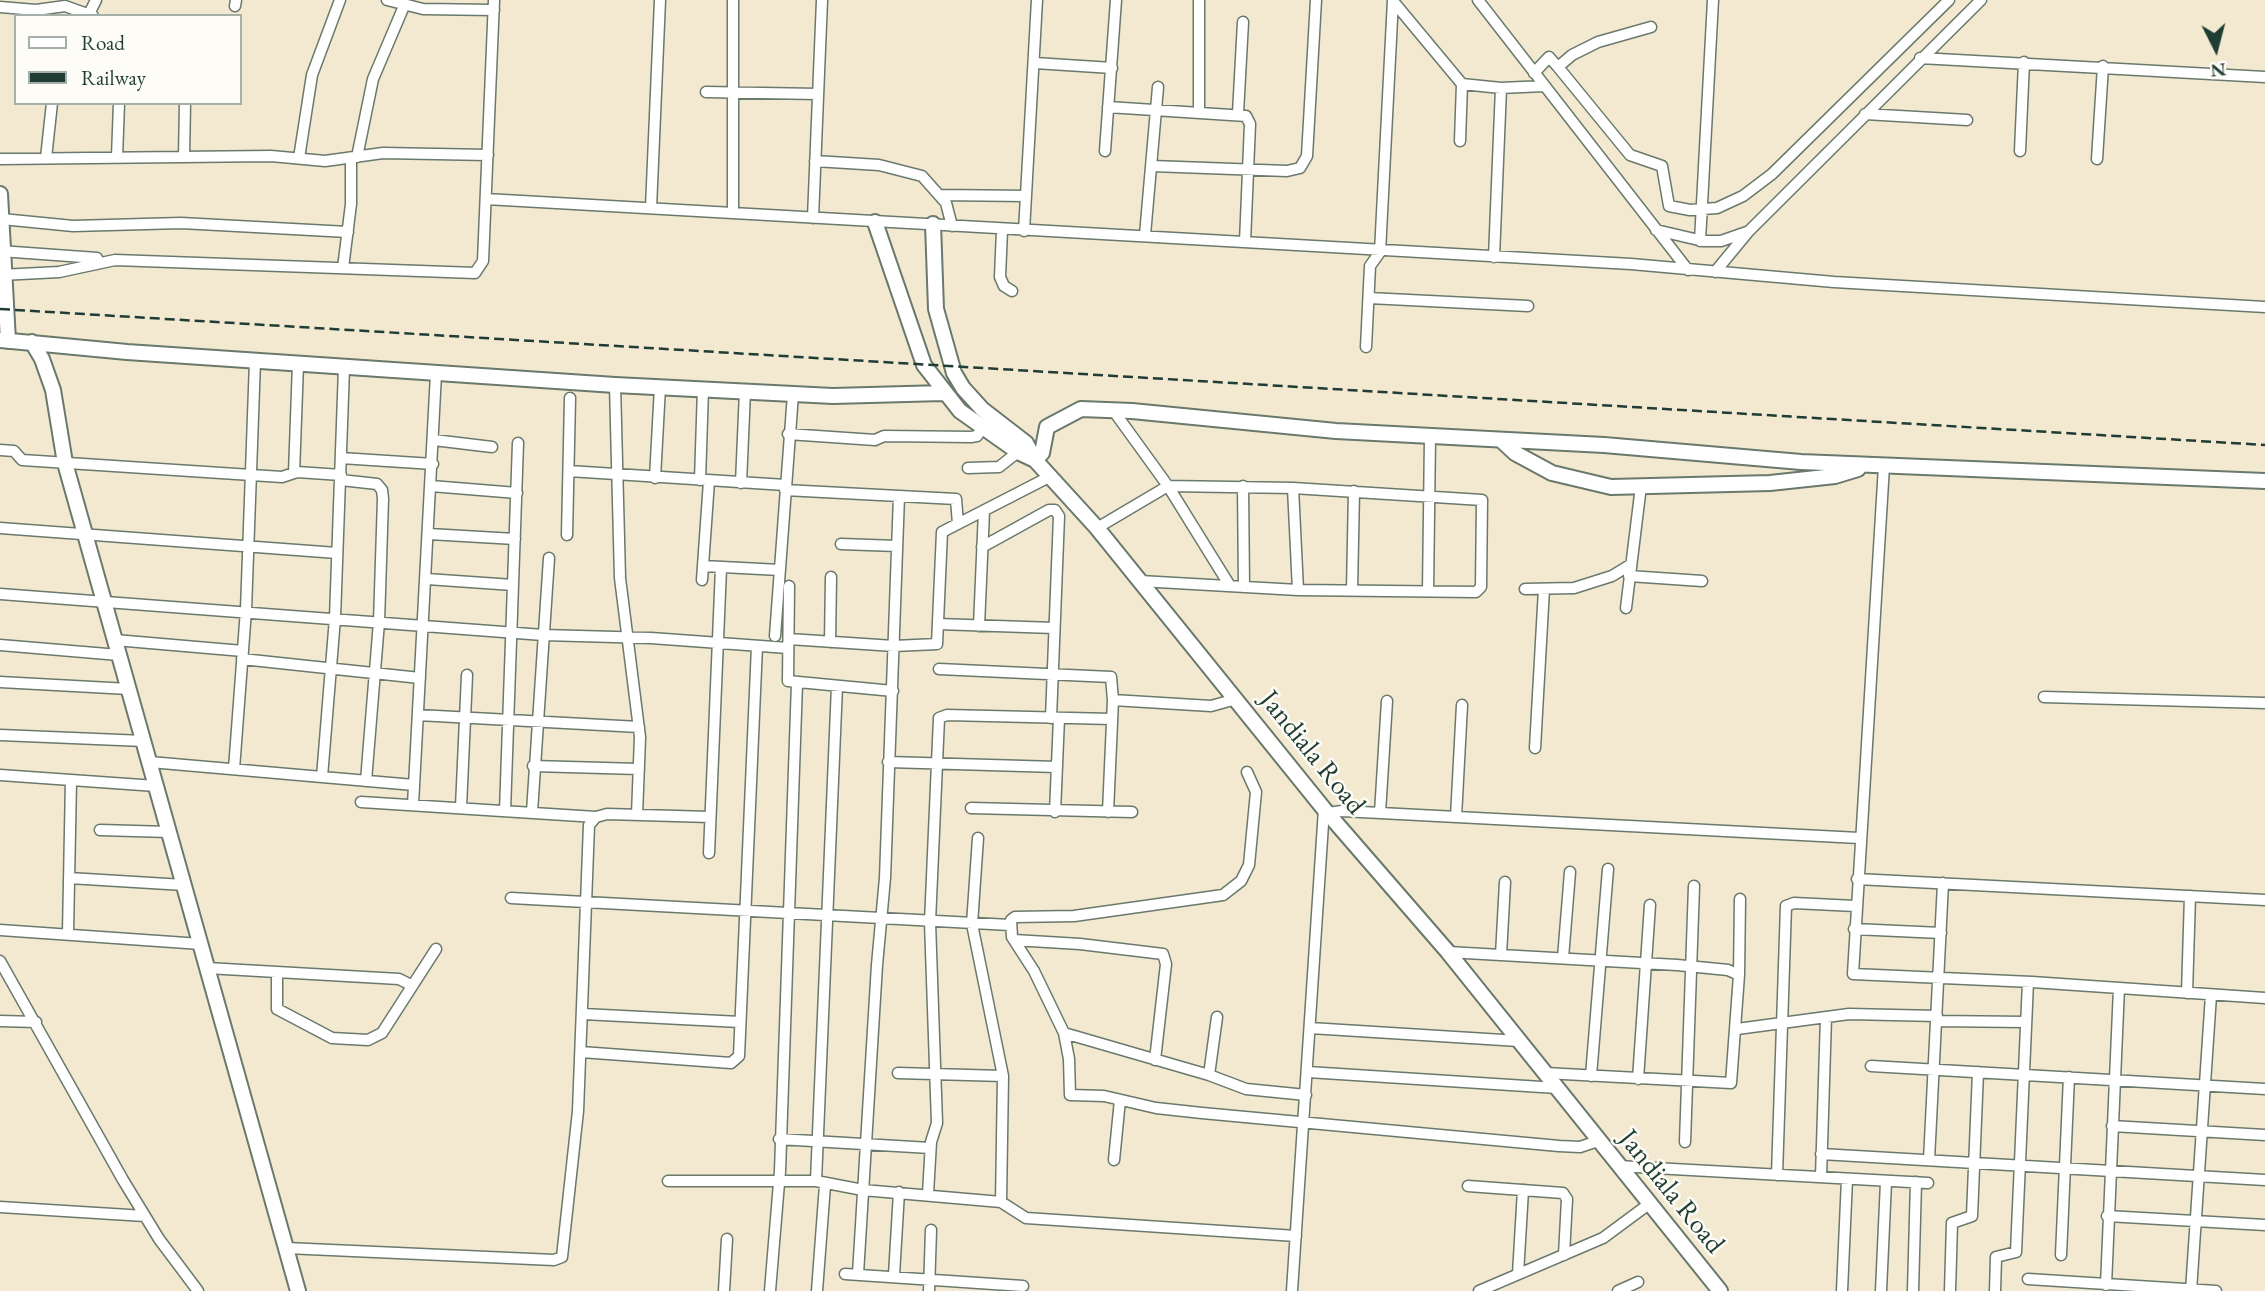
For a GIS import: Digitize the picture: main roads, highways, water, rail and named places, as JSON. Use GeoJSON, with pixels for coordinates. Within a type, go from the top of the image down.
{"type":"FeatureCollection","features":[{"type":"Feature","properties":{"kind":"railway"},"geometry":{"type":"LineString","coordinates":[[0,309],[2265,445]]}}]}
